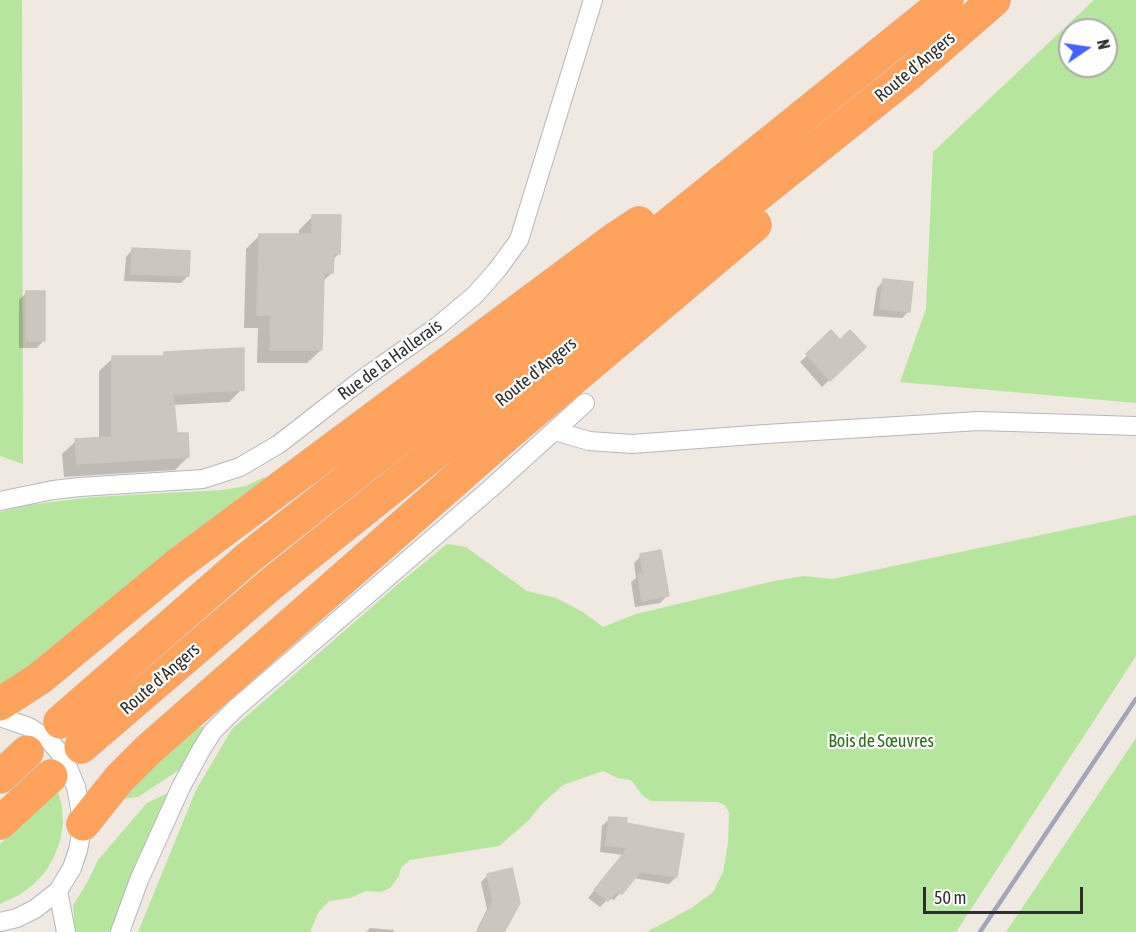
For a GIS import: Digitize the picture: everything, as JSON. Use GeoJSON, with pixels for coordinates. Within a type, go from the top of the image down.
{"type":"FeatureCollection","features":[{"type":"Feature","properties":{"kind":"highway","name":"Route d'Angers"},"geometry":{"type":"LineString","coordinates":[[60,722],[248,558],[560,312],[947,0]]}},
{"type":"Feature","properties":{"kind":"highway","name":"Route d'Angers"},"geometry":{"type":"LineString","coordinates":[[81,747],[271,584],[909,74],[994,0]]}},
{"type":"Feature","properties":{"kind":"highway"},"geometry":{"type":"LineString","coordinates":[[83,824],[119,779],[148,750],[511,431],[890,110],[909,74]]}},
{"type":"Feature","properties":{"kind":"highway"},"geometry":{"type":"LineString","coordinates":[[0,704],[40,678],[187,557],[612,241],[685,193],[730,174]]}},
{"type":"Feature","properties":{"kind":"highway"},"geometry":{"type":"LineString","coordinates":[[0,777],[27,752]]}},
{"type":"Feature","properties":{"kind":"highway"},"geometry":{"type":"LineString","coordinates":[[0,822],[51,776]]}},
{"type":"Feature","properties":{"kind":"street","name":"Rue de la Hallerais"},"geometry":{"type":"LineString","coordinates":[[0,501],[80,487],[203,479],[240,466],[279,444],[364,378],[438,326],[476,295],[519,240],[593,0]]}},
{"type":"Feature","properties":{"kind":"street"},"geometry":{"type":"LineString","coordinates":[[120,932],[139,880],[176,798],[213,731],[244,701],[585,403]]}},
{"type":"Feature","properties":{"kind":"street"},"geometry":{"type":"LineString","coordinates":[[555,431],[589,441],[632,444],[979,421],[1136,426]]}},
{"type":"Feature","properties":{"kind":"street"},"geometry":{"type":"LineString","coordinates":[[0,717],[29,727],[49,741],[64,758],[76,786],[83,824],[72,868],[58,891],[35,909],[17,918],[0,922]]}},
{"type":"Feature","properties":{"kind":"street"},"geometry":{"type":"LineString","coordinates":[[58,891],[66,932]]}},
{"type":"Feature","properties":{"kind":"street"},"geometry":{"type":"LineString","coordinates":[[0,922],[10,932]]}},
{"type":"Feature","properties":{"kind":"green space"},"geometry":{"type":"Polygon","coordinates":[[[0,0],[22,0],[23,464],[0,456],[0,0]]]}},
{"type":"Feature","properties":{"kind":"green space"},"geometry":{"type":"Polygon","coordinates":[[[1094,0],[1136,0],[1136,403],[900,382],[926,309],[933,152],[1058,34],[1058,78],[1118,78],[1118,18],[1075,18],[1094,0]]]}},
{"type":"Feature","properties":{"kind":"green space"},"geometry":{"type":"Polygon","coordinates":[[[264,477],[269,482],[34,671],[0,686],[0,512],[28,505],[93,497],[223,490],[246,486],[264,477]]]}},
{"type":"Feature","properties":{"kind":"green space","name":"Bois de Sœuvres"},"geometry":{"type":"Polygon","coordinates":[[[1136,515],[1136,656],[956,932],[647,932],[693,907],[713,892],[723,872],[728,843],[729,813],[725,805],[718,802],[651,801],[643,796],[631,780],[618,778],[603,771],[563,785],[542,804],[528,821],[499,846],[410,860],[401,868],[399,876],[390,888],[381,892],[366,891],[350,898],[329,901],[318,913],[310,932],[138,932],[196,790],[232,729],[447,544],[466,547],[527,591],[556,598],[583,612],[603,627],[636,614],[774,581],[804,576],[832,579],[1136,515]]]}},
{"type":"Feature","properties":{"kind":"green space"},"geometry":{"type":"Polygon","coordinates":[[[205,726],[179,770],[138,797],[118,800],[187,731],[205,726]]]}},
{"type":"Feature","properties":{"kind":"green space"},"geometry":{"type":"Polygon","coordinates":[[[1136,738],[1136,932],[1006,932],[1136,738]]]}},
{"type":"Feature","properties":{"kind":"green space"},"geometry":{"type":"Polygon","coordinates":[[[58,791],[63,824],[54,857],[46,871],[34,884],[21,894],[0,904],[0,844],[58,791]]]}},
{"type":"Feature","properties":{"kind":"green space"},"geometry":{"type":"Polygon","coordinates":[[[170,792],[136,862],[110,932],[75,932],[73,905],[98,860],[147,803],[170,792]]]}},
{"type":"Feature","properties":{"kind":"building"},"geometry":{"type":"Polygon","coordinates":[[[312,215],[341,215],[340,254],[334,254],[333,273],[324,273],[322,350],[270,350],[271,315],[257,315],[259,234],[312,234],[312,215]]]}},
{"type":"Feature","properties":{"kind":"building"},"geometry":{"type":"Polygon","coordinates":[[[132,248],[190,251],[189,276],[131,274],[132,248]]]}},
{"type":"Feature","properties":{"kind":"building"},"geometry":{"type":"Polygon","coordinates":[[[883,279],[913,282],[910,312],[880,309],[883,279]]]}},
{"type":"Feature","properties":{"kind":"building"},"geometry":{"type":"Polygon","coordinates":[[[26,291],[45,291],[45,341],[26,341],[26,291]]]}},
{"type":"Feature","properties":{"kind":"building"},"geometry":{"type":"Polygon","coordinates":[[[831,330],[840,340],[850,330],[866,347],[830,381],[806,354],[831,330]]]}},
{"type":"Feature","properties":{"kind":"building"},"geometry":{"type":"Polygon","coordinates":[[[244,348],[244,390],[173,394],[177,433],[188,433],[189,457],[77,464],[75,439],[112,437],[112,356],[164,356],[164,352],[244,348]]]}},
{"type":"Feature","properties":{"kind":"building"},"geometry":{"type":"Polygon","coordinates":[[[661,550],[669,596],[642,601],[638,574],[643,573],[640,554],[661,550]]]}},
{"type":"Feature","properties":{"kind":"building"},"geometry":{"type":"Polygon","coordinates":[[[609,817],[627,818],[626,823],[684,834],[677,877],[640,872],[622,894],[617,892],[608,901],[594,890],[628,848],[606,845],[609,817]]]}},
{"type":"Feature","properties":{"kind":"building"},"geometry":{"type":"Polygon","coordinates":[[[512,868],[520,903],[504,932],[478,932],[493,901],[487,874],[512,868]]]}},
{"type":"Feature","properties":{"kind":"railway"},"geometry":{"type":"LineString","coordinates":[[980,932],[1136,699]]}}]}
